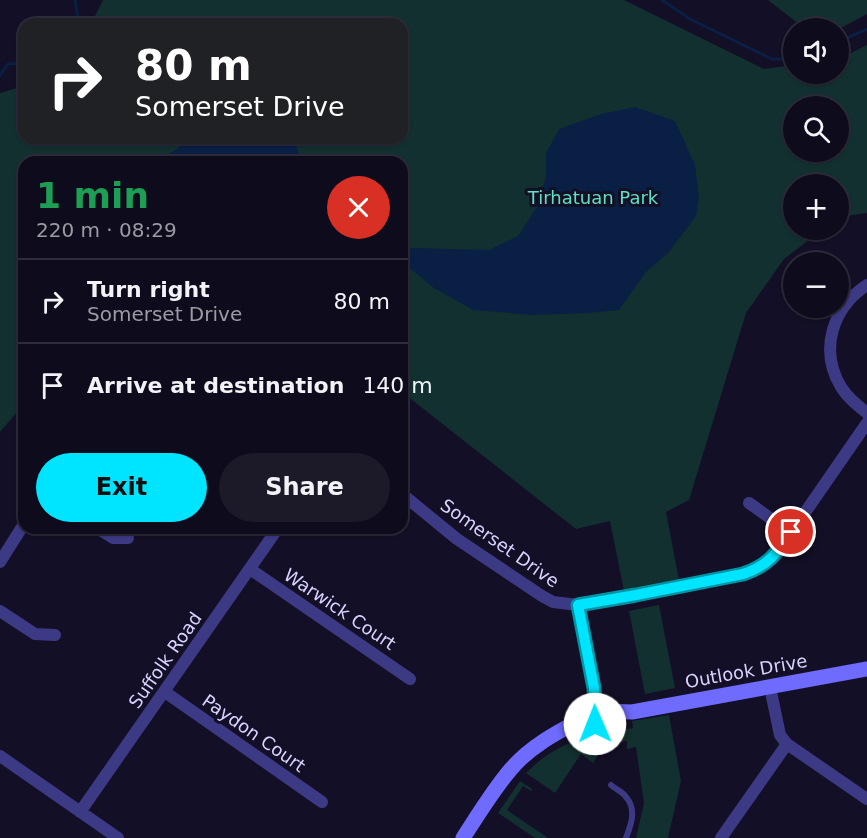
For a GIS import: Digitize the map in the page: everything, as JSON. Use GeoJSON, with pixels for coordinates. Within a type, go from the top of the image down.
{"type":"FeatureCollection","features":[{"type":"Feature","properties":{"kind":"street"},"geometry":{"type":"LineString","coordinates":[[867,285],[844,305],[836,320],[830,344],[832,364],[841,387],[867,413]]}},
{"type":"Feature","properties":{"kind":"street","name":"Somerset Drive"},"geometry":{"type":"LineString","coordinates":[[408,499],[457,539],[542,596],[553,602],[578,605],[756,570],[777,553],[862,441],[867,423]]}},
{"type":"Feature","properties":{"kind":"street"},"geometry":{"type":"LineString","coordinates":[[749,503],[791,532]]}},
{"type":"Feature","properties":{"kind":"street"},"geometry":{"type":"LineString","coordinates":[[0,562],[18,534]]}},
{"type":"Feature","properties":{"kind":"street"},"geometry":{"type":"LineString","coordinates":[[107,534],[113,538],[128,538]]}},
{"type":"Feature","properties":{"kind":"street","name":"Suffolk Road"},"geometry":{"type":"LineString","coordinates":[[80,812],[274,534]]}},
{"type":"Feature","properties":{"kind":"street","name":"Warwick Court"},"geometry":{"type":"LineString","coordinates":[[250,569],[410,679]]}},
{"type":"Feature","properties":{"kind":"street"},"geometry":{"type":"LineString","coordinates":[[578,605],[599,715]]}},
{"type":"Feature","properties":{"kind":"street"},"geometry":{"type":"LineString","coordinates":[[0,611],[35,633],[55,635]]}},
{"type":"Feature","properties":{"kind":"street","name":"Outlook Drive"},"geometry":{"type":"LineString","coordinates":[[463,838],[512,768],[550,736],[568,727],[599,715],[632,712],[867,669]]}},
{"type":"Feature","properties":{"kind":"street"},"geometry":{"type":"LineString","coordinates":[[770,687],[780,735],[787,744],[867,799]]}},
{"type":"Feature","properties":{"kind":"street","name":"Paydon Court"},"geometry":{"type":"LineString","coordinates":[[165,692],[322,802]]}},
{"type":"Feature","properties":{"kind":"street"},"geometry":{"type":"LineString","coordinates":[[722,838],[787,744]]}},
{"type":"Feature","properties":{"kind":"street"},"geometry":{"type":"LineString","coordinates":[[0,756],[118,838]]}},
{"type":"Feature","properties":{"kind":"lane"},"geometry":{"type":"LineString","coordinates":[[611,785],[626,796],[631,806],[633,814],[626,838]]}},
{"type":"Feature","properties":{"kind":"green space","name":"Tirhatuan Park"},"geometry":{"type":"Polygon","coordinates":[[[103,0],[624,0],[764,69],[783,66],[783,84],[849,84],[849,54],[867,45],[867,213],[849,216],[849,174],[783,174],[783,240],[809,240],[793,252],[783,252],[783,260],[746,313],[689,500],[666,512],[679,580],[624,591],[610,521],[576,529],[408,397],[408,156],[18,156],[18,411],[0,432],[0,93],[18,88],[18,144],[408,144],[408,18],[94,18],[103,0]]]}},
{"type":"Feature","properties":{"kind":"green space"},"geometry":{"type":"Polygon","coordinates":[[[768,0],[867,0],[867,14],[849,24],[849,18],[791,18],[768,0]]]}},
{"type":"Feature","properties":{"kind":"green space"},"geometry":{"type":"Polygon","coordinates":[[[659,605],[675,688],[645,694],[629,611],[659,605]]]}},
{"type":"Feature","properties":{"kind":"green space"},"geometry":{"type":"Polygon","coordinates":[[[669,715],[681,781],[668,838],[636,838],[644,803],[636,747],[627,749],[627,741],[605,744],[593,763],[581,754],[555,793],[526,773],[551,753],[575,741],[633,728],[632,721],[669,715]]]}},
{"type":"Feature","properties":{"kind":"green space"},"geometry":{"type":"Polygon","coordinates":[[[520,781],[532,789],[531,791],[523,786],[507,810],[548,838],[535,838],[498,813],[520,781]]]}},
{"type":"Feature","properties":{"kind":"water"},"geometry":{"type":"Polygon","coordinates":[[[635,107],[675,121],[695,165],[699,198],[696,216],[669,252],[646,272],[619,310],[533,315],[473,310],[434,288],[408,267],[411,248],[489,250],[518,236],[536,208],[546,176],[546,153],[559,129],[601,114],[635,107]]]}},
{"type":"Feature","properties":{"kind":"water"},"geometry":{"type":"Polygon","coordinates":[[[184,144],[295,144],[300,156],[166,156],[184,144]]]}},
{"type":"Feature","properties":{"kind":"waterway"},"geometry":{"type":"LineString","coordinates":[[75,0],[78,18]]}},
{"type":"Feature","properties":{"kind":"waterway"},"geometry":{"type":"LineString","coordinates":[[662,0],[690,19],[772,59],[783,59]]}},
{"type":"Feature","properties":{"kind":"waterway"},"geometry":{"type":"LineString","coordinates":[[849,37],[867,29]]}},
{"type":"Feature","properties":{"kind":"waterway"},"geometry":{"type":"LineString","coordinates":[[0,75],[8,64],[18,63]]}},
{"type":"Feature","properties":{"kind":"route"},"geometry":{"type":"LineString","coordinates":[[595,724],[591,719],[595,711],[594,688],[578,605],[654,592],[756,570],[777,553],[791,532]]}}]}
